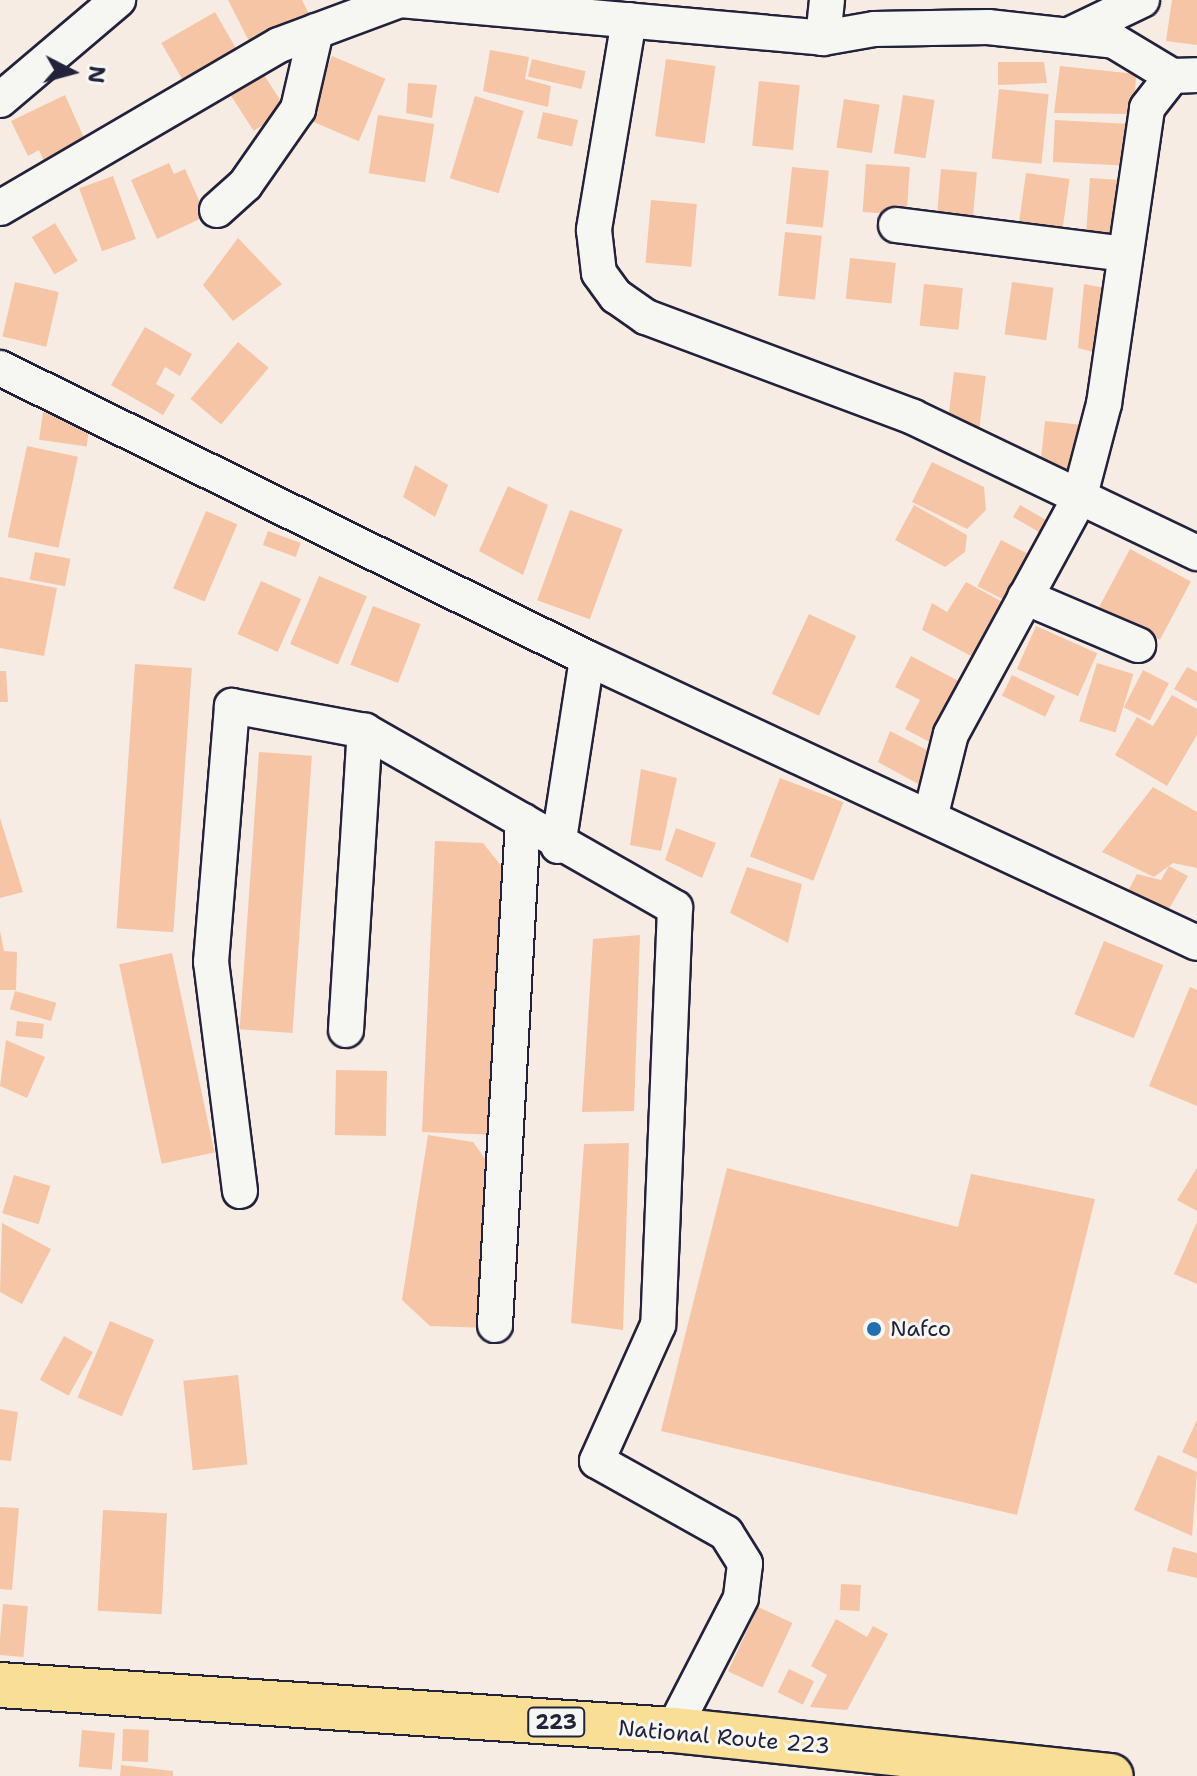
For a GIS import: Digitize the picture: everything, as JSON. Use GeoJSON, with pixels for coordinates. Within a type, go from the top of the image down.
{"type":"FeatureCollection","features":[{"type":"Feature","properties":{"kind":"highway","name":"National Route 223"},"geometry":{"type":"LineString","coordinates":[[0,1685],[673,1730],[1111,1776]]}},
{"type":"Feature","properties":{"kind":"street"},"geometry":{"type":"LineString","coordinates":[[0,100],[118,0]]}},
{"type":"Feature","properties":{"kind":"street"},"geometry":{"type":"LineString","coordinates":[[0,208],[279,45],[316,31],[352,8],[400,0],[652,15],[823,38],[917,28],[1069,35],[1114,41],[1184,75],[1147,108],[1104,404],[1079,499],[951,734],[931,814]]}},
{"type":"Feature","properties":{"kind":"street"},"geometry":{"type":"LineString","coordinates":[[823,38],[827,0]]}},
{"type":"Feature","properties":{"kind":"street"},"geometry":{"type":"LineString","coordinates":[[1069,35],[1142,0]]}},
{"type":"Feature","properties":{"kind":"street"},"geometry":{"type":"LineString","coordinates":[[652,15],[594,230],[599,273],[616,296],[646,317],[913,417],[1197,553]]}},
{"type":"Feature","properties":{"kind":"street"},"geometry":{"type":"LineString","coordinates":[[217,210],[245,185],[298,109],[316,31]]}},
{"type":"Feature","properties":{"kind":"street"},"geometry":{"type":"LineString","coordinates":[[896,225],[1125,254]]}},
{"type":"Feature","properties":{"kind":"street"},"geometry":{"type":"LineString","coordinates":[[0,368],[587,658],[931,814],[1197,943]]}},
{"type":"Feature","properties":{"kind":"street"},"geometry":{"type":"LineString","coordinates":[[1025,597],[1138,645]]}},
{"type":"Feature","properties":{"kind":"street"},"geometry":{"type":"LineString","coordinates":[[558,846],[587,658]]}},
{"type":"Feature","properties":{"kind":"street"},"geometry":{"type":"LineString","coordinates":[[240,1191],[211,962],[232,706],[365,731],[523,821],[558,846],[675,908],[658,1325],[597,1461],[726,1533],[745,1564],[741,1598],[673,1730]]}},
{"type":"Feature","properties":{"kind":"street"},"geometry":{"type":"LineString","coordinates":[[346,1030],[365,731]]}},
{"type":"Feature","properties":{"kind":"street"},"geometry":{"type":"LineString","coordinates":[[495,1325],[523,821]]}},
{"type":"Feature","properties":{"kind":"building"},"geometry":{"type":"Polygon","coordinates":[[[228,0],[302,0],[309,14],[251,45],[228,0]]]}},
{"type":"Feature","properties":{"kind":"building"},"geometry":{"type":"Polygon","coordinates":[[[1172,0],[1197,0],[1197,45],[1166,41],[1172,0]]]}},
{"type":"Feature","properties":{"kind":"building"},"geometry":{"type":"Polygon","coordinates":[[[215,12],[241,57],[187,88],[161,43],[215,12]]]}},
{"type":"Feature","properties":{"kind":"building"},"geometry":{"type":"Polygon","coordinates":[[[490,50],[529,57],[525,79],[551,86],[548,107],[483,91],[490,50]]]}},
{"type":"Feature","properties":{"kind":"building"},"geometry":{"type":"Polygon","coordinates":[[[332,56],[385,79],[359,141],[305,119],[332,56]]]}},
{"type":"Feature","properties":{"kind":"building"},"geometry":{"type":"Polygon","coordinates":[[[532,59],[586,71],[582,89],[528,77],[532,59]]]}},
{"type":"Feature","properties":{"kind":"building"},"geometry":{"type":"Polygon","coordinates":[[[666,59],[716,66],[705,143],[655,136],[666,59]]]}},
{"type":"Feature","properties":{"kind":"building"},"geometry":{"type":"Polygon","coordinates":[[[998,62],[1044,62],[1047,83],[998,85],[998,62]]]}},
{"type":"Feature","properties":{"kind":"building"},"geometry":{"type":"Polygon","coordinates":[[[1060,66],[1136,74],[1134,114],[1054,113],[1060,66]]]}},
{"type":"Feature","properties":{"kind":"building"},"geometry":{"type":"Polygon","coordinates":[[[262,72],[287,110],[254,131],[229,93],[262,72]]]}},
{"type":"Feature","properties":{"kind":"building"},"geometry":{"type":"Polygon","coordinates":[[[759,81],[800,85],[793,150],[752,146],[759,81]]]}},
{"type":"Feature","properties":{"kind":"building"},"geometry":{"type":"Polygon","coordinates":[[[408,83],[437,85],[432,118],[406,113],[408,83]]]}},
{"type":"Feature","properties":{"kind":"building"},"geometry":{"type":"Polygon","coordinates":[[[999,89],[1049,94],[1041,164],[992,159],[999,89]]]}},
{"type":"Feature","properties":{"kind":"building"},"geometry":{"type":"Polygon","coordinates":[[[65,95],[85,140],[44,161],[39,150],[28,156],[11,121],[65,95]]]}},
{"type":"Feature","properties":{"kind":"building"},"geometry":{"type":"Polygon","coordinates":[[[903,95],[935,100],[925,158],[894,153],[903,95]]]}},
{"type":"Feature","properties":{"kind":"building"},"geometry":{"type":"Polygon","coordinates":[[[475,96],[524,111],[499,193],[450,178],[475,96]]]}},
{"type":"Feature","properties":{"kind":"building"},"geometry":{"type":"Polygon","coordinates":[[[844,99],[880,105],[872,153],[836,147],[844,99]]]}},
{"type":"Feature","properties":{"kind":"building"},"geometry":{"type":"Polygon","coordinates":[[[543,112],[578,120],[572,146],[537,138],[543,112]]]}},
{"type":"Feature","properties":{"kind":"building"},"geometry":{"type":"Polygon","coordinates":[[[378,115],[434,124],[425,182],[369,173],[378,115]]]}},
{"type":"Feature","properties":{"kind":"building"},"geometry":{"type":"Polygon","coordinates":[[[1055,120],[1130,124],[1128,166],[1053,162],[1055,120]]]}},
{"type":"Feature","properties":{"kind":"building"},"geometry":{"type":"Polygon","coordinates":[[[169,163],[174,174],[185,169],[206,216],[157,239],[131,180],[169,163]]]}},
{"type":"Feature","properties":{"kind":"building"},"geometry":{"type":"Polygon","coordinates":[[[866,164],[910,167],[907,215],[863,212],[866,164]]]}},
{"type":"Feature","properties":{"kind":"building"},"geometry":{"type":"Polygon","coordinates":[[[792,167],[829,171],[823,228],[786,224],[792,167]]]}},
{"type":"Feature","properties":{"kind":"building"},"geometry":{"type":"Polygon","coordinates":[[[941,169],[977,172],[973,220],[937,217],[941,169]]]}},
{"type":"Feature","properties":{"kind":"building"},"geometry":{"type":"Polygon","coordinates":[[[1026,173],[1070,179],[1062,236],[1018,229],[1026,173]]]}},
{"type":"Feature","properties":{"kind":"building"},"geometry":{"type":"Polygon","coordinates":[[[113,176],[136,239],[102,251],[79,188],[113,176]]]}},
{"type":"Feature","properties":{"kind":"building"},"geometry":{"type":"Polygon","coordinates":[[[1090,178],[1120,180],[1116,242],[1086,240],[1090,178]]]}},
{"type":"Feature","properties":{"kind":"building"},"geometry":{"type":"Polygon","coordinates":[[[651,200],[697,204],[691,267],[646,263],[651,200]]]}},
{"type":"Feature","properties":{"kind":"building"},"geometry":{"type":"Polygon","coordinates":[[[55,223],[78,261],[55,275],[32,237],[55,223]]]}},
{"type":"Feature","properties":{"kind":"building"},"geometry":{"type":"Polygon","coordinates":[[[785,232],[822,236],[815,300],[778,296],[785,232]]]}},
{"type":"Feature","properties":{"kind":"building"},"geometry":{"type":"Polygon","coordinates":[[[238,238],[282,284],[233,321],[203,285],[238,238]]]}},
{"type":"Feature","properties":{"kind":"building"},"geometry":{"type":"Polygon","coordinates":[[[850,258],[896,263],[891,304],[846,299],[850,258]]]}},
{"type":"Feature","properties":{"kind":"building"},"geometry":{"type":"Polygon","coordinates":[[[15,282],[59,292],[46,347],[2,337],[15,282]]]}},
{"type":"Feature","properties":{"kind":"building"},"geometry":{"type":"Polygon","coordinates":[[[1012,282],[1054,288],[1046,340],[1005,334],[1012,282]]]}},
{"type":"Feature","properties":{"kind":"building"},"geometry":{"type":"Polygon","coordinates":[[[924,284],[963,288],[958,330],[920,326],[924,284]]]}},
{"type":"Feature","properties":{"kind":"building"},"geometry":{"type":"Polygon","coordinates":[[[1084,284],[1115,290],[1105,355],[1078,348],[1084,284]]]}},
{"type":"Feature","properties":{"kind":"building"},"geometry":{"type":"Polygon","coordinates":[[[145,327],[192,354],[180,376],[165,367],[156,384],[175,395],[163,415],[111,385],[145,327]]]}},
{"type":"Feature","properties":{"kind":"building"},"geometry":{"type":"Polygon","coordinates":[[[238,342],[269,368],[221,424],[190,399],[238,342]]]}},
{"type":"Feature","properties":{"kind":"building"},"geometry":{"type":"Polygon","coordinates":[[[954,372],[986,376],[979,429],[947,426],[954,372]]]}},
{"type":"Feature","properties":{"kind":"building"},"geometry":{"type":"Polygon","coordinates":[[[43,412],[91,419],[87,446],[39,440],[43,412]]]}},
{"type":"Feature","properties":{"kind":"building"},"geometry":{"type":"Polygon","coordinates":[[[1045,421],[1081,425],[1076,471],[1040,467],[1045,421]]]}},
{"type":"Feature","properties":{"kind":"building"},"geometry":{"type":"Polygon","coordinates":[[[27,446],[78,457],[59,548],[8,537],[27,446]]]}},
{"type":"Feature","properties":{"kind":"building"},"geometry":{"type":"Polygon","coordinates":[[[932,462],[984,487],[986,510],[967,529],[912,502],[932,462]]]}},
{"type":"Feature","properties":{"kind":"building"},"geometry":{"type":"Polygon","coordinates":[[[415,465],[448,485],[435,517],[403,497],[415,465]]]}},
{"type":"Feature","properties":{"kind":"building"},"geometry":{"type":"Polygon","coordinates":[[[508,486],[548,505],[523,575],[479,551],[508,486]]]}},
{"type":"Feature","properties":{"kind":"building"},"geometry":{"type":"Polygon","coordinates":[[[914,505],[967,535],[965,552],[945,567],[895,540],[914,505]]]}},
{"type":"Feature","properties":{"kind":"building"},"geometry":{"type":"Polygon","coordinates":[[[1020,505],[1054,524],[1047,537],[1013,517],[1020,505]]]}},
{"type":"Feature","properties":{"kind":"building"},"geometry":{"type":"Polygon","coordinates":[[[570,510],[623,529],[590,619],[537,600],[570,510]]]}},
{"type":"Feature","properties":{"kind":"building"},"geometry":{"type":"Polygon","coordinates":[[[206,511],[237,524],[204,602],[173,588],[206,511]]]}},
{"type":"Feature","properties":{"kind":"building"},"geometry":{"type":"Polygon","coordinates":[[[268,531],[301,543],[296,557],[263,545],[268,531]]]}},
{"type":"Feature","properties":{"kind":"building"},"geometry":{"type":"Polygon","coordinates":[[[1001,540],[1054,567],[1030,613],[977,586],[1001,540]]]}},
{"type":"Feature","properties":{"kind":"building"},"geometry":{"type":"Polygon","coordinates":[[[1130,549],[1191,581],[1160,640],[1099,607],[1130,549]]]}},
{"type":"Feature","properties":{"kind":"building"},"geometry":{"type":"Polygon","coordinates":[[[35,552],[70,559],[65,586],[30,579],[35,552]]]}},
{"type":"Feature","properties":{"kind":"building"},"geometry":{"type":"Polygon","coordinates":[[[319,576],[367,596],[338,664],[290,644],[319,576]]]}},
{"type":"Feature","properties":{"kind":"building"},"geometry":{"type":"Polygon","coordinates":[[[0,577],[57,588],[44,656],[0,648],[0,577]]]}},
{"type":"Feature","properties":{"kind":"building"},"geometry":{"type":"Polygon","coordinates":[[[261,581],[301,599],[278,652],[237,634],[261,581]]]}},
{"type":"Feature","properties":{"kind":"building"},"geometry":{"type":"Polygon","coordinates":[[[966,582],[1010,606],[992,667],[922,630],[932,603],[947,612],[966,582]]]}},
{"type":"Feature","properties":{"kind":"building"},"geometry":{"type":"Polygon","coordinates":[[[373,606],[421,624],[398,683],[350,665],[373,606]]]}},
{"type":"Feature","properties":{"kind":"building"},"geometry":{"type":"Polygon","coordinates":[[[809,614],[856,636],[819,716],[772,694],[809,614]]]}},
{"type":"Feature","properties":{"kind":"building"},"geometry":{"type":"Polygon","coordinates":[[[1036,626],[1097,653],[1078,696],[1017,669],[1036,626]]]}},
{"type":"Feature","properties":{"kind":"building"},"geometry":{"type":"Polygon","coordinates":[[[911,656],[991,698],[984,714],[963,704],[958,757],[905,729],[920,700],[895,687],[911,656]]]}},
{"type":"Feature","properties":{"kind":"building"},"geometry":{"type":"Polygon","coordinates":[[[1097,663],[1133,674],[1116,732],[1079,721],[1097,663]]]}},
{"type":"Feature","properties":{"kind":"building"},"geometry":{"type":"Polygon","coordinates":[[[135,664],[192,668],[173,932],[117,928],[135,664]]]}},
{"type":"Feature","properties":{"kind":"building"},"geometry":{"type":"Polygon","coordinates":[[[1187,667],[1197,672],[1197,702],[1174,689],[1187,667]]]}},
{"type":"Feature","properties":{"kind":"building"},"geometry":{"type":"Polygon","coordinates":[[[1143,670],[1169,683],[1150,721],[1124,707],[1143,670]]]}},
{"type":"Feature","properties":{"kind":"building"},"geometry":{"type":"Polygon","coordinates":[[[0,671],[6,671],[8,702],[0,702],[0,671]]]}},
{"type":"Feature","properties":{"kind":"building"},"geometry":{"type":"Polygon","coordinates":[[[1012,675],[1055,696],[1045,717],[1002,696],[1012,675]]]}},
{"type":"Feature","properties":{"kind":"building"},"geometry":{"type":"Polygon","coordinates":[[[1172,695],[1197,709],[1197,735],[1167,786],[1115,755],[1137,717],[1153,726],[1172,695]]]}},
{"type":"Feature","properties":{"kind":"building"},"geometry":{"type":"Polygon","coordinates":[[[890,731],[956,765],[944,798],[878,762],[890,731]]]}},
{"type":"Feature","properties":{"kind":"building"},"geometry":{"type":"Polygon","coordinates":[[[259,752],[312,756],[292,1033],[240,1029],[259,752]]]}},
{"type":"Feature","properties":{"kind":"building"},"geometry":{"type":"Polygon","coordinates":[[[641,769],[677,778],[661,851],[630,845],[641,769]]]}},
{"type":"Feature","properties":{"kind":"building"},"geometry":{"type":"Polygon","coordinates":[[[780,778],[843,802],[813,881],[750,856],[780,778]]]}},
{"type":"Feature","properties":{"kind":"building"},"geometry":{"type":"Polygon","coordinates":[[[1153,787],[1197,812],[1197,868],[1173,863],[1154,877],[1102,852],[1153,787]]]}},
{"type":"Feature","properties":{"kind":"building"},"geometry":{"type":"Polygon","coordinates":[[[0,818],[23,892],[0,898],[0,818]]]}},
{"type":"Feature","properties":{"kind":"building"},"geometry":{"type":"Polygon","coordinates":[[[676,828],[716,843],[702,878],[665,860],[676,828]]]}},
{"type":"Feature","properties":{"kind":"building"},"geometry":{"type":"Polygon","coordinates":[[[435,841],[483,843],[510,877],[498,1135],[422,1132],[435,841]]]}},
{"type":"Feature","properties":{"kind":"building"},"geometry":{"type":"Polygon","coordinates":[[[1169,866],[1188,876],[1162,921],[1124,899],[1137,874],[1161,880],[1169,866]]]}},
{"type":"Feature","properties":{"kind":"building"},"geometry":{"type":"Polygon","coordinates":[[[747,867],[802,884],[788,943],[730,913],[747,867]]]}},
{"type":"Feature","properties":{"kind":"building"},"geometry":{"type":"Polygon","coordinates":[[[0,931],[4,951],[17,952],[16,990],[0,990],[0,931]]]}},
{"type":"Feature","properties":{"kind":"building"},"geometry":{"type":"Polygon","coordinates":[[[640,935],[634,1111],[582,1112],[593,939],[640,935]]]}},
{"type":"Feature","properties":{"kind":"building"},"geometry":{"type":"Polygon","coordinates":[[[1104,941],[1163,965],[1134,1038],[1074,1014],[1104,941]]]}},
{"type":"Feature","properties":{"kind":"building"},"geometry":{"type":"Polygon","coordinates":[[[172,953],[214,1153],[162,1164],[119,964],[172,953]]]}},
{"type":"Feature","properties":{"kind":"building"},"geometry":{"type":"Polygon","coordinates":[[[1190,987],[1197,990],[1197,1106],[1149,1086],[1190,987]]]}},
{"type":"Feature","properties":{"kind":"building"},"geometry":{"type":"Polygon","coordinates":[[[15,991],[56,1003],[51,1021],[10,1009],[15,991]]]}},
{"type":"Feature","properties":{"kind":"building"},"geometry":{"type":"Polygon","coordinates":[[[17,1021],[44,1024],[42,1039],[15,1036],[17,1021]]]}},
{"type":"Feature","properties":{"kind":"building"},"geometry":{"type":"Polygon","coordinates":[[[6,1040],[45,1057],[27,1098],[0,1086],[6,1040]]]}},
{"type":"Feature","properties":{"kind":"building"},"geometry":{"type":"Polygon","coordinates":[[[336,1070],[387,1071],[386,1136],[335,1135],[336,1070]]]}},
{"type":"Feature","properties":{"kind":"building"},"geometry":{"type":"Polygon","coordinates":[[[428,1135],[473,1142],[493,1170],[488,1328],[430,1326],[402,1300],[428,1135]]]}},
{"type":"Feature","properties":{"kind":"building"},"geometry":{"type":"Polygon","coordinates":[[[629,1143],[623,1330],[571,1323],[584,1144],[629,1143]]]}},
{"type":"Feature","properties":{"kind":"building","name":"Nafco"},"geometry":{"type":"Polygon","coordinates":[[[727,1168],[958,1227],[971,1174],[1095,1199],[1017,1515],[661,1431],[727,1168]]]}},
{"type":"Feature","properties":{"kind":"building"},"geometry":{"type":"Polygon","coordinates":[[[1197,1168],[1197,1211],[1177,1200],[1197,1168]]]}},
{"type":"Feature","properties":{"kind":"building"},"geometry":{"type":"Polygon","coordinates":[[[14,1175],[50,1186],[39,1224],[2,1213],[14,1175]]]}},
{"type":"Feature","properties":{"kind":"building"},"geometry":{"type":"Polygon","coordinates":[[[1197,1222],[1197,1284],[1174,1274],[1197,1222]]]}},
{"type":"Feature","properties":{"kind":"building"},"geometry":{"type":"Polygon","coordinates":[[[2,1223],[51,1249],[22,1304],[0,1292],[2,1223]]]}},
{"type":"Feature","properties":{"kind":"building"},"geometry":{"type":"Polygon","coordinates":[[[110,1321],[154,1340],[122,1416],[78,1397],[110,1321]]]}},
{"type":"Feature","properties":{"kind":"building"},"geometry":{"type":"Polygon","coordinates":[[[64,1336],[93,1352],[69,1396],[40,1380],[64,1336]]]}},
{"type":"Feature","properties":{"kind":"building"},"geometry":{"type":"Polygon","coordinates":[[[238,1375],[247,1465],[193,1470],[183,1381],[238,1375]]]}},
{"type":"Feature","properties":{"kind":"building"},"geometry":{"type":"Polygon","coordinates":[[[0,1409],[18,1412],[11,1461],[0,1460],[0,1409]]]}},
{"type":"Feature","properties":{"kind":"building"},"geometry":{"type":"Polygon","coordinates":[[[1197,1420],[1197,1459],[1182,1452],[1197,1420]]]}},
{"type":"Feature","properties":{"kind":"building"},"geometry":{"type":"Polygon","coordinates":[[[1158,1455],[1197,1472],[1192,1536],[1134,1510],[1158,1455]]]}},
{"type":"Feature","properties":{"kind":"building"},"geometry":{"type":"Polygon","coordinates":[[[0,1507],[19,1508],[12,1590],[0,1589],[0,1507]]]}},
{"type":"Feature","properties":{"kind":"building"},"geometry":{"type":"Polygon","coordinates":[[[103,1510],[167,1513],[162,1614],[98,1611],[103,1510]]]}},
{"type":"Feature","properties":{"kind":"building"},"geometry":{"type":"Polygon","coordinates":[[[1173,1547],[1197,1553],[1197,1578],[1167,1571],[1173,1547]]]}},
{"type":"Feature","properties":{"kind":"building"},"geometry":{"type":"Polygon","coordinates":[[[841,1584],[861,1585],[860,1611],[840,1610],[841,1584]]]}},
{"type":"Feature","properties":{"kind":"building"},"geometry":{"type":"Polygon","coordinates":[[[3,1604],[28,1606],[23,1657],[0,1655],[3,1604]]]}},
{"type":"Feature","properties":{"kind":"building"},"geometry":{"type":"Polygon","coordinates":[[[758,1607],[792,1623],[762,1687],[728,1671],[758,1607]]]}},
{"type":"Feature","properties":{"kind":"building"},"geometry":{"type":"Polygon","coordinates":[[[836,1619],[867,1637],[873,1626],[888,1634],[847,1710],[810,1707],[827,1675],[811,1666],[836,1619]]]}},
{"type":"Feature","properties":{"kind":"building"},"geometry":{"type":"Polygon","coordinates":[[[789,1669],[814,1681],[803,1705],[778,1692],[789,1669]]]}},
{"type":"Feature","properties":{"kind":"building"},"geometry":{"type":"Polygon","coordinates":[[[123,1729],[149,1730],[148,1762],[122,1761],[123,1729]]]}},
{"type":"Feature","properties":{"kind":"building"},"geometry":{"type":"Polygon","coordinates":[[[82,1730],[115,1733],[112,1770],[79,1767],[82,1730]]]}},
{"type":"Feature","properties":{"kind":"building"},"geometry":{"type":"Polygon","coordinates":[[[121,1765],[173,1771],[173,1776],[120,1776],[121,1765]]]}},
{"type":"Feature","properties":{"kind":"place","name":"Nafco"},"geometry":{"type":"Point","coordinates":[874,1329]}}]}
